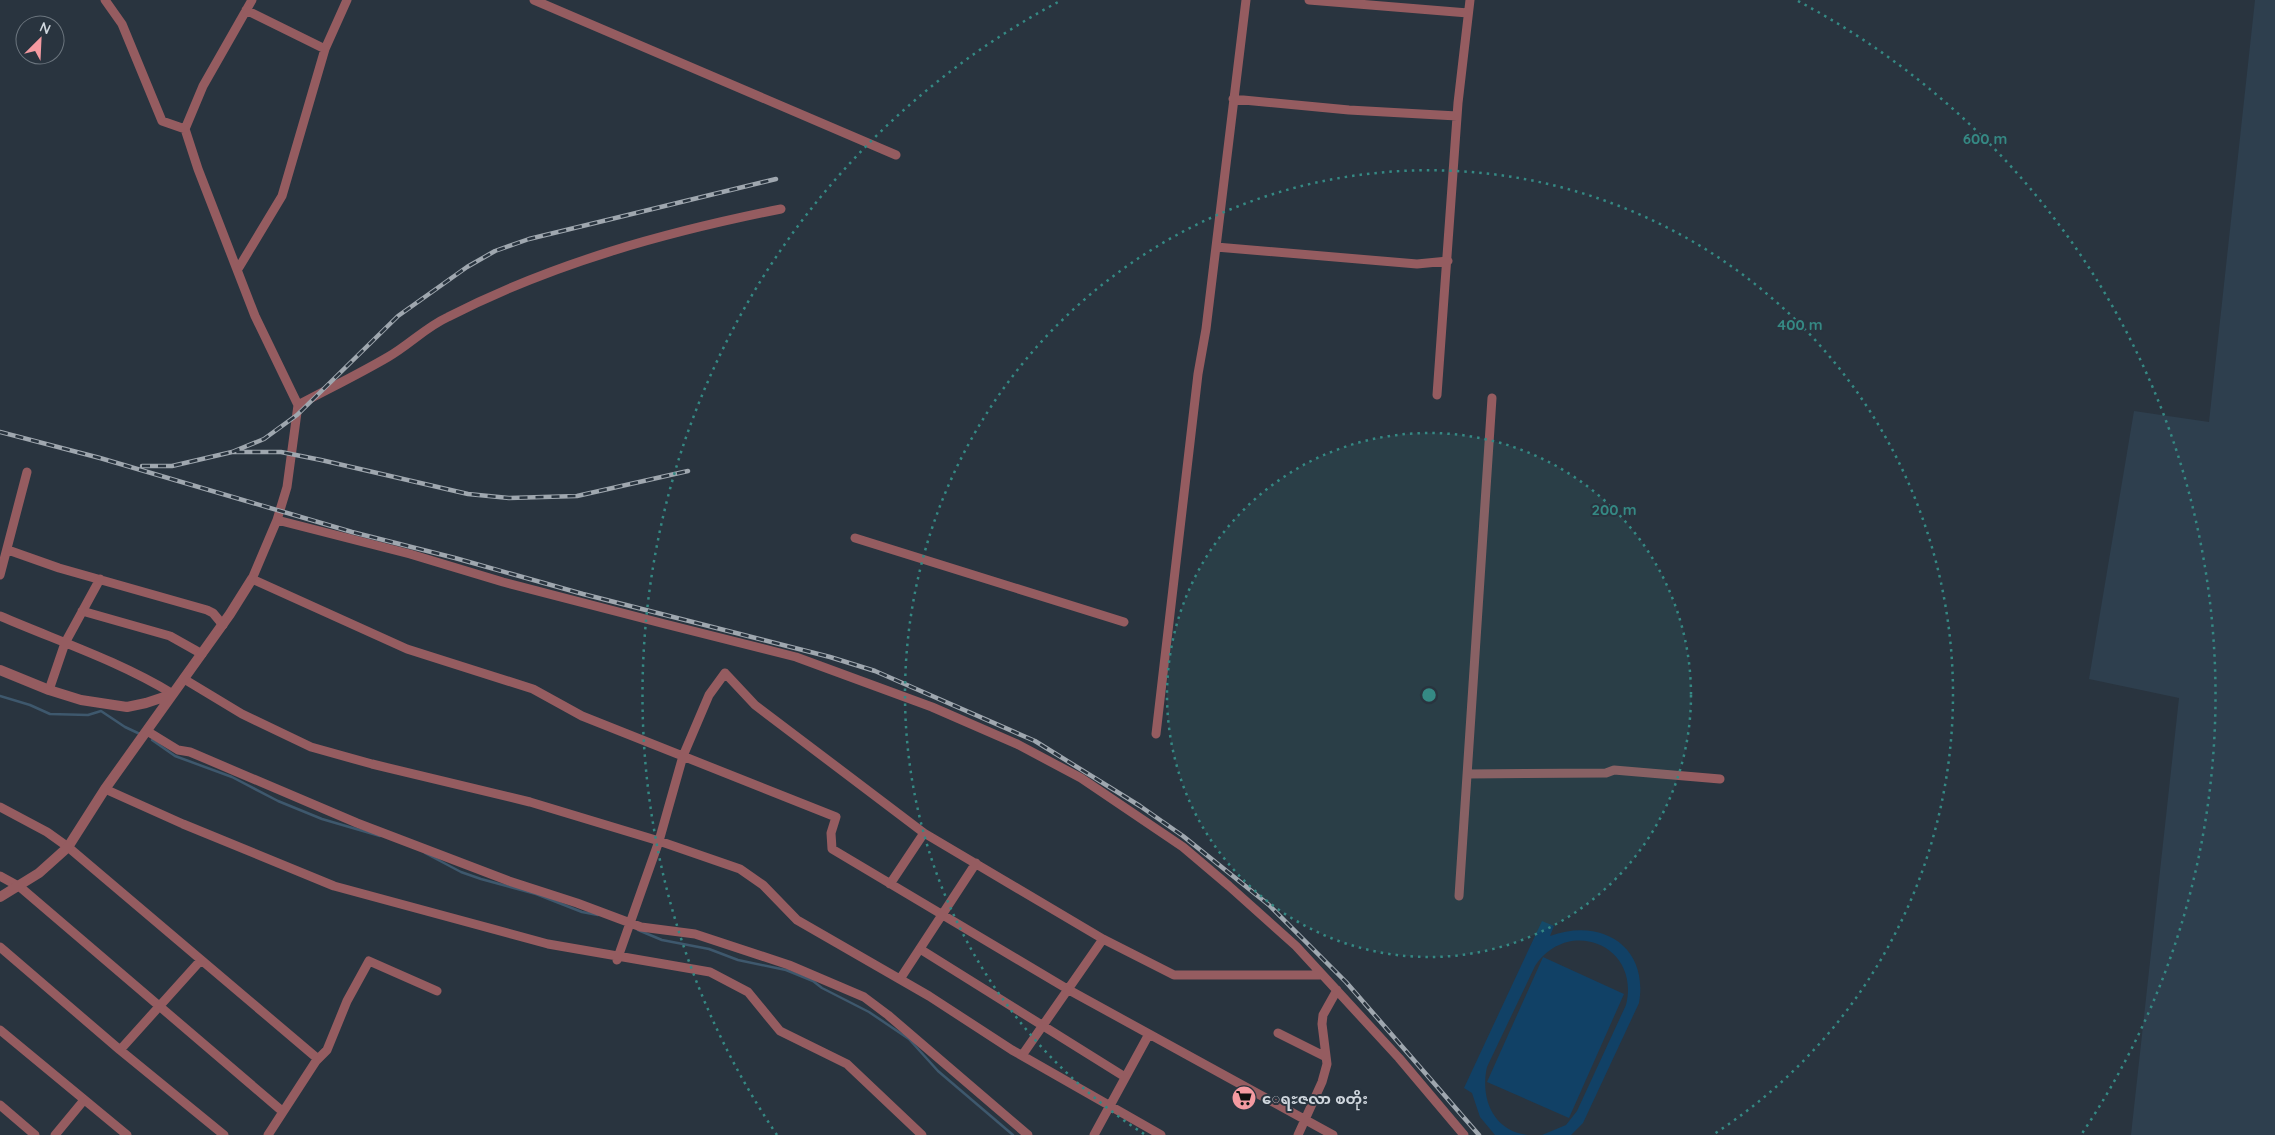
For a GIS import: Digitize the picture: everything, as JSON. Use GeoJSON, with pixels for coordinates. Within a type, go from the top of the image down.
{"type":"FeatureCollection","features":[{"type":"Feature","properties":{"kind":"street"},"geometry":{"type":"LineString","coordinates":[[105,0],[122,24],[162,121],[185,129]]}},
{"type":"Feature","properties":{"kind":"street"},"geometry":{"type":"LineString","coordinates":[[0,897],[20,887],[68,847],[105,790],[202,654],[252,579],[277,520],[287,487],[298,405],[256,316],[198,169],[185,129],[203,86],[252,0]]}},
{"type":"Feature","properties":{"kind":"street"},"geometry":{"type":"LineString","coordinates":[[238,269],[282,196],[325,49],[347,0]]}},
{"type":"Feature","properties":{"kind":"street"},"geometry":{"type":"LineString","coordinates":[[534,0],[896,155]]}},
{"type":"Feature","properties":{"kind":"street"},"geometry":{"type":"LineString","coordinates":[[1156,734],[1198,374],[1206,329],[1246,0]]}},
{"type":"Feature","properties":{"kind":"street"},"geometry":{"type":"LineString","coordinates":[[1309,0],[1468,13]]}},
{"type":"Feature","properties":{"kind":"street"},"geometry":{"type":"LineString","coordinates":[[1436,395],[1458,116],[1470,0]]}},
{"type":"Feature","properties":{"kind":"street"},"geometry":{"type":"LineString","coordinates":[[246,10],[325,49]]}},
{"type":"Feature","properties":{"kind":"street"},"geometry":{"type":"LineString","coordinates":[[1233,99],[1349,110],[1458,116]]}},
{"type":"Feature","properties":{"kind":"street"},"geometry":{"type":"LineString","coordinates":[[298,405],[389,356],[445,318],[486,298],[593,256],[664,235],[781,208]]}},
{"type":"Feature","properties":{"kind":"street"},"geometry":{"type":"LineString","coordinates":[[1216,247],[1417,264],[1448,261]]}},
{"type":"Feature","properties":{"kind":"street"},"geometry":{"type":"LineString","coordinates":[[1459,896],[1492,398]]}},
{"type":"Feature","properties":{"kind":"street"},"geometry":{"type":"LineString","coordinates":[[0,575],[28,472]]}},
{"type":"Feature","properties":{"kind":"street"},"geometry":{"type":"LineString","coordinates":[[277,520],[410,554],[503,582],[661,624],[796,657],[932,707],[1016,744],[1081,778],[1183,846],[1296,946],[1399,1058],[1464,1135]]}},
{"type":"Feature","properties":{"kind":"street"},"geometry":{"type":"LineString","coordinates":[[855,538],[1124,622]]}},
{"type":"Feature","properties":{"kind":"street"},"geometry":{"type":"LineString","coordinates":[[8,550],[59,568],[206,610],[213,613],[222,625]]}},
{"type":"Feature","properties":{"kind":"street"},"geometry":{"type":"LineString","coordinates":[[49,690],[65,643],[100,579]]}},
{"type":"Feature","properties":{"kind":"street"},"geometry":{"type":"LineString","coordinates":[[252,579],[407,649],[533,689],[582,716],[836,817],[831,833],[832,849],[1069,990],[1334,1135]]}},
{"type":"Feature","properties":{"kind":"street"},"geometry":{"type":"LineString","coordinates":[[82,611],[170,636],[202,654]]}},
{"type":"Feature","properties":{"kind":"street"},"geometry":{"type":"LineString","coordinates":[[0,616],[135,672],[173,694]]}},
{"type":"Feature","properties":{"kind":"street"},"geometry":{"type":"LineString","coordinates":[[0,670],[49,690],[81,700],[127,707],[173,694]]}},
{"type":"Feature","properties":{"kind":"street"},"geometry":{"type":"LineString","coordinates":[[617,959],[659,841],[683,756],[709,695],[725,673],[755,705],[924,833],[1103,939],[1174,975],[1322,974]]}},
{"type":"Feature","properties":{"kind":"street"},"geometry":{"type":"LineString","coordinates":[[184,679],[242,714],[311,747],[372,764],[530,802],[659,841],[740,869],[763,885],[797,920],[900,979],[1109,1106],[1161,1135]]}},
{"type":"Feature","properties":{"kind":"street"},"geometry":{"type":"LineString","coordinates":[[147,731],[178,750],[190,752],[365,826],[509,881],[641,927],[696,934],[720,941],[789,965],[864,997],[888,1015],[1028,1135]]}},
{"type":"Feature","properties":{"kind":"street"},"geometry":{"type":"LineString","coordinates":[[1467,774],[1606,774],[1614,770],[1720,779]]}},
{"type":"Feature","properties":{"kind":"street"},"geometry":{"type":"LineString","coordinates":[[105,790],[334,886],[548,944],[617,959],[710,972],[748,992],[780,1031],[847,1064],[922,1135]]}},
{"type":"Feature","properties":{"kind":"street"},"geometry":{"type":"LineString","coordinates":[[0,807],[47,832],[68,847],[318,1059]]}},
{"type":"Feature","properties":{"kind":"street"},"geometry":{"type":"LineString","coordinates":[[890,884],[924,833]]}},
{"type":"Feature","properties":{"kind":"street"},"geometry":{"type":"LineString","coordinates":[[900,979],[976,863]]}},
{"type":"Feature","properties":{"kind":"street"},"geometry":{"type":"LineString","coordinates":[[0,876],[20,887],[282,1111]]}},
{"type":"Feature","properties":{"kind":"street"},"geometry":{"type":"LineString","coordinates":[[1023,1054],[1103,939]]}},
{"type":"Feature","properties":{"kind":"street"},"geometry":{"type":"LineString","coordinates":[[0,948],[224,1135]]}},
{"type":"Feature","properties":{"kind":"street"},"geometry":{"type":"LineString","coordinates":[[920,949],[1125,1077]]}},
{"type":"Feature","properties":{"kind":"street"},"geometry":{"type":"LineString","coordinates":[[120,1050],[201,960]]}},
{"type":"Feature","properties":{"kind":"street"},"geometry":{"type":"LineString","coordinates":[[268,1135],[318,1059],[327,1050],[347,1001],[369,962],[437,991]]}},
{"type":"Feature","properties":{"kind":"street"},"geometry":{"type":"LineString","coordinates":[[1298,1135],[1307,1119],[1327,1064],[1322,1024],[1324,1015],[1337,990]]}},
{"type":"Feature","properties":{"kind":"street"},"geometry":{"type":"LineString","coordinates":[[0,1030],[127,1135]]}},
{"type":"Feature","properties":{"kind":"street"},"geometry":{"type":"LineString","coordinates":[[1278,1033],[1326,1056]]}},
{"type":"Feature","properties":{"kind":"street"},"geometry":{"type":"LineString","coordinates":[[1094,1135],[1149,1034]]}},
{"type":"Feature","properties":{"kind":"street"},"geometry":{"type":"LineString","coordinates":[[55,1135],[84,1100]]}},
{"type":"Feature","properties":{"kind":"street"},"geometry":{"type":"LineString","coordinates":[[0,1105],[35,1135]]}},
{"type":"Feature","properties":{"kind":"shaded area"},"geometry":{"type":"Polygon","coordinates":[[[2255,0],[2275,0],[2275,1135],[2131,1135],[2179,698],[2089,679],[2134,411],[2209,422],[2255,0]]]}},
{"type":"Feature","properties":{"kind":"shaded area"},"geometry":{"type":"Polygon","coordinates":[[[1542,921],[1554,926],[1550,936],[1569,931],[1587,930],[1603,934],[1617,941],[1629,952],[1636,966],[1640,983],[1639,1003],[1583,1123],[1571,1135],[1542,1135],[1566,1125],[1577,1111],[1626,1005],[1628,984],[1623,967],[1612,953],[1598,944],[1582,941],[1565,943],[1549,951],[1535,966],[1487,1067],[1485,1079],[1488,1101],[1498,1120],[1516,1132],[1528,1135],[1495,1135],[1480,1117],[1472,1093],[1464,1088],[1542,921]]]}},
{"type":"Feature","properties":{"kind":"shaded area"},"geometry":{"type":"Polygon","coordinates":[[[1543,957],[1624,994],[1569,1118],[1487,1082],[1543,957]]]}},
{"type":"Feature","properties":{"kind":"waterway"},"geometry":{"type":"LineString","coordinates":[[0,696],[30,705],[50,714],[88,715],[101,711],[125,727],[140,734]]}},
{"type":"Feature","properties":{"kind":"waterway"},"geometry":{"type":"LineString","coordinates":[[152,740],[175,756],[232,777],[278,801],[322,819],[380,836]]}},
{"type":"Feature","properties":{"kind":"waterway"},"geometry":{"type":"LineString","coordinates":[[425,853],[461,872],[536,894],[582,912],[598,915]]}},
{"type":"Feature","properties":{"kind":"waterway"},"geometry":{"type":"LineString","coordinates":[[638,930],[662,940],[709,949],[738,960],[786,970],[813,981],[822,988],[869,1012],[909,1039],[938,1071],[1013,1135]]}},
{"type":"Feature","properties":{"kind":"railway"},"geometry":{"type":"LineString","coordinates":[[232,452],[264,439],[297,415],[398,316],[467,267],[495,251],[529,239],[776,179]]}},
{"type":"Feature","properties":{"kind":"railway"},"geometry":{"type":"LineString","coordinates":[[0,432],[100,458],[352,532],[455,558],[583,594],[830,657],[875,671],[1035,741],[1140,806],[1183,836],[1269,905],[1346,982],[1479,1135]]}},
{"type":"Feature","properties":{"kind":"railway"},"geometry":{"type":"LineString","coordinates":[[142,466],[172,466],[232,452],[281,452],[468,494],[509,498],[577,496],[688,471]]}},
{"type":"Feature","properties":{"kind":"place","name":"ေရႊဇလာ စတိုး"},"geometry":{"type":"Point","coordinates":[1244,1098]}}]}
